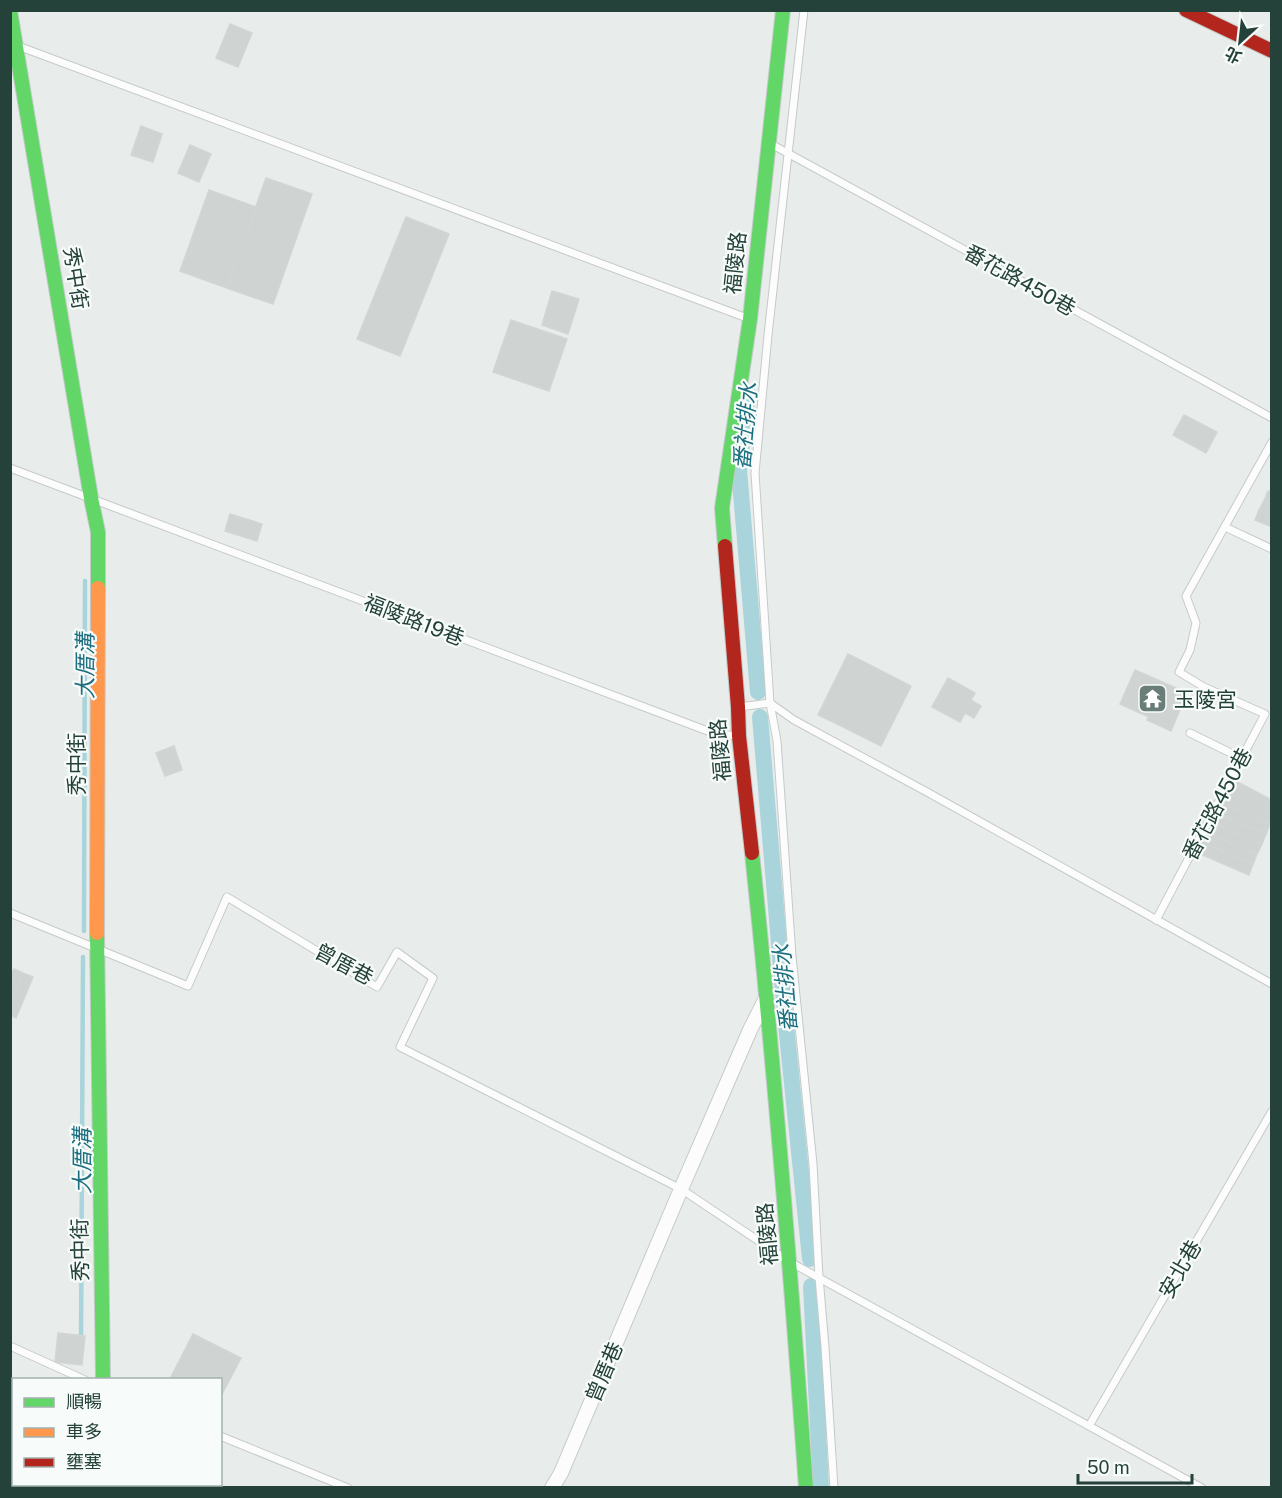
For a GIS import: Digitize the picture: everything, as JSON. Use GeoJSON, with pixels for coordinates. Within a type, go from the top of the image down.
{"type":"FeatureCollection","features":[{"type":"Feature","properties":{"kind":"street","name":"福陵路"},"geometry":{"type":"LineString","coordinates":[[783,10],[750,318],[722,508],[739,736],[767,996],[790,1262],[806,1488]]}},
{"type":"Feature","properties":{"kind":"street"},"geometry":{"type":"LineString","coordinates":[[1186,10],[1272,51]]}},
{"type":"Feature","properties":{"kind":"street","name":"秀中街"},"geometry":{"type":"LineString","coordinates":[[10,11],[13,44],[98,532],[97,949],[103,1378]]}},
{"type":"Feature","properties":{"kind":"street","name":"曾厝巷"},"geometry":{"type":"LineString","coordinates":[[552,1488],[561,1473],[681,1189],[767,996]]}},
{"type":"Feature","properties":{"kind":"lane"},"geometry":{"type":"LineString","coordinates":[[804,10],[755,473],[770,703],[777,741],[792,956],[813,1164],[834,1488]]}},
{"type":"Feature","properties":{"kind":"lane"},"geometry":{"type":"LineString","coordinates":[[13,44],[750,318]]}},
{"type":"Feature","properties":{"kind":"lane","name":"番花路450巷"},"geometry":{"type":"LineString","coordinates":[[769,142],[1272,418]]}},
{"type":"Feature","properties":{"kind":"lane","name":"番花路450巷"},"geometry":{"type":"LineString","coordinates":[[1156,920],[1265,714],[1204,687],[1179,672],[1190,650],[1196,623],[1186,596],[1272,442]]}},
{"type":"Feature","properties":{"kind":"lane","name":"福陵路19巷"},"geometry":{"type":"LineString","coordinates":[[10,468],[713,733],[739,736]]}},
{"type":"Feature","properties":{"kind":"lane"},"geometry":{"type":"LineString","coordinates":[[1225,527],[1272,549]]}},
{"type":"Feature","properties":{"kind":"lane"},"geometry":{"type":"LineString","coordinates":[[738,707],[770,703],[794,720],[1272,984]]}},
{"type":"Feature","properties":{"kind":"lane"},"geometry":{"type":"LineString","coordinates":[[1190,733],[1241,759]]}},
{"type":"Feature","properties":{"kind":"lane","name":"曾厝巷"},"geometry":{"type":"LineString","coordinates":[[97,949],[188,986],[226,897],[377,987],[397,952],[433,978],[400,1047],[681,1189],[790,1262]]}},
{"type":"Feature","properties":{"kind":"lane"},"geometry":{"type":"LineString","coordinates":[[10,913],[97,949]]}},
{"type":"Feature","properties":{"kind":"lane","name":"安北巷"},"geometry":{"type":"LineString","coordinates":[[1089,1426],[1272,1111]]}},
{"type":"Feature","properties":{"kind":"lane"},"geometry":{"type":"LineString","coordinates":[[790,1262],[1202,1488]]}},
{"type":"Feature","properties":{"kind":"lane"},"geometry":{"type":"LineString","coordinates":[[10,1346],[81,1378]]}},
{"type":"Feature","properties":{"kind":"lane"},"geometry":{"type":"LineString","coordinates":[[222,1437],[348,1488]]}},
{"type":"Feature","properties":{"kind":"building"},"geometry":{"type":"Polygon","coordinates":[[[230,24],[252,33],[238,67],[216,58],[230,24]]]}},
{"type":"Feature","properties":{"kind":"building"},"geometry":{"type":"Polygon","coordinates":[[[141,126],[162,134],[153,162],[131,155],[141,126]]]}},
{"type":"Feature","properties":{"kind":"building"},"geometry":{"type":"Polygon","coordinates":[[[190,145],[211,154],[199,182],[178,173],[190,145]]]}},
{"type":"Feature","properties":{"kind":"building"},"geometry":{"type":"Polygon","coordinates":[[[266,178],[312,194],[273,304],[227,288],[266,178]]]}},
{"type":"Feature","properties":{"kind":"building"},"geometry":{"type":"Polygon","coordinates":[[[209,190],[256,207],[227,288],[180,271],[209,190]]]}},
{"type":"Feature","properties":{"kind":"building"},"geometry":{"type":"Polygon","coordinates":[[[406,217],[449,234],[400,356],[357,339],[406,217]]]}},
{"type":"Feature","properties":{"kind":"building"},"geometry":{"type":"Polygon","coordinates":[[[552,291],[579,299],[568,334],[542,325],[552,291]]]}},
{"type":"Feature","properties":{"kind":"building"},"geometry":{"type":"Polygon","coordinates":[[[511,320],[567,339],[549,391],[493,372],[511,320]]]}},
{"type":"Feature","properties":{"kind":"building"},"geometry":{"type":"Polygon","coordinates":[[[1184,415],[1217,432],[1206,453],[1173,435],[1184,415]]]}},
{"type":"Feature","properties":{"kind":"building"},"geometry":{"type":"Polygon","coordinates":[[[1268,491],[1272,492],[1272,504],[1264,501],[1268,491]]]}},
{"type":"Feature","properties":{"kind":"building"},"geometry":{"type":"Polygon","coordinates":[[[1264,501],[1272,504],[1272,516],[1259,510],[1264,501]]]}},
{"type":"Feature","properties":{"kind":"building"},"geometry":{"type":"Polygon","coordinates":[[[1259,510],[1272,516],[1272,527],[1255,520],[1259,510]]]}},
{"type":"Feature","properties":{"kind":"building"},"geometry":{"type":"Polygon","coordinates":[[[230,514],[262,524],[257,541],[225,531],[230,514]]]}},
{"type":"Feature","properties":{"kind":"building"},"geometry":{"type":"Polygon","coordinates":[[[848,654],[862,661],[831,721],[818,715],[848,654]]]}},
{"type":"Feature","properties":{"kind":"building"},"geometry":{"type":"Polygon","coordinates":[[[862,661],[911,686],[881,746],[831,721],[862,661]]]}},
{"type":"Feature","properties":{"kind":"building","name":"玉陵宮"},"geometry":{"type":"Polygon","coordinates":[[[1135,670],[1187,693],[1171,731],[1147,720],[1149,717],[1120,704],[1135,670]]]}},
{"type":"Feature","properties":{"kind":"building"},"geometry":{"type":"Polygon","coordinates":[[[948,678],[975,693],[971,700],[981,706],[974,718],[965,713],[960,722],[932,707],[948,678]]]}},
{"type":"Feature","properties":{"kind":"building"},"geometry":{"type":"Polygon","coordinates":[[[174,746],[182,770],[165,776],[156,753],[174,746]]]}},
{"type":"Feature","properties":{"kind":"building"},"geometry":{"type":"Polygon","coordinates":[[[1230,778],[1272,800],[1270,824],[1217,801],[1230,778]]]}},
{"type":"Feature","properties":{"kind":"building"},"geometry":{"type":"Polygon","coordinates":[[[1217,801],[1270,824],[1266,834],[1213,812],[1217,801]]]}},
{"type":"Feature","properties":{"kind":"building"},"geometry":{"type":"Polygon","coordinates":[[[1213,812],[1266,834],[1262,844],[1209,821],[1213,812]]]}},
{"type":"Feature","properties":{"kind":"building"},"geometry":{"type":"Polygon","coordinates":[[[1209,821],[1262,844],[1257,854],[1204,832],[1209,821]]]}},
{"type":"Feature","properties":{"kind":"building"},"geometry":{"type":"Polygon","coordinates":[[[1204,832],[1257,854],[1253,864],[1200,842],[1204,832]]]}},
{"type":"Feature","properties":{"kind":"building"},"geometry":{"type":"Polygon","coordinates":[[[1200,842],[1253,864],[1249,875],[1196,852],[1200,842]]]}},
{"type":"Feature","properties":{"kind":"building"},"geometry":{"type":"Polygon","coordinates":[[[14,969],[23,973],[10,1004],[10,976],[14,969]]]}},
{"type":"Feature","properties":{"kind":"building"},"geometry":{"type":"Polygon","coordinates":[[[23,973],[33,977],[16,1018],[10,1015],[10,1004],[23,973]]]}},
{"type":"Feature","properties":{"kind":"building"},"geometry":{"type":"Polygon","coordinates":[[[58,1333],[85,1336],[82,1365],[55,1362],[58,1333]]]}},
{"type":"Feature","properties":{"kind":"building"},"geometry":{"type":"Polygon","coordinates":[[[193,1334],[241,1358],[222,1394],[222,1378],[171,1377],[193,1334]]]}},
{"type":"Feature","properties":{"kind":"waterway","name":"番社排水"},"geometry":{"type":"LineString","coordinates":[[748,393],[739,470],[758,692]]}},
{"type":"Feature","properties":{"kind":"waterway","name":"大厝溝"},"geometry":{"type":"LineString","coordinates":[[84,931],[85,581]]}},
{"type":"Feature","properties":{"kind":"waterway","name":"番社排水"},"geometry":{"type":"LineString","coordinates":[[760,717],[785,1015],[810,1259]]}},
{"type":"Feature","properties":{"kind":"waterway","name":"大厝溝"},"geometry":{"type":"LineString","coordinates":[[81,1341],[83,957]]}},
{"type":"Feature","properties":{"kind":"waterway","name":"番社排水"},"geometry":{"type":"LineString","coordinates":[[811,1286],[821,1488]]}},
{"type":"Feature","properties":{"kind":"traffic: fast"},"geometry":{"type":"LineString","coordinates":[[725,546],[722,508],[750,319],[783,10]]}},
{"type":"Feature","properties":{"kind":"traffic: fast"},"geometry":{"type":"LineString","coordinates":[[10,11],[98,532],[98,588]]}},
{"type":"Feature","properties":{"kind":"traffic: fast"},"geometry":{"type":"LineString","coordinates":[[752,853],[782,1170],[806,1488]]}},
{"type":"Feature","properties":{"kind":"traffic: fast"},"geometry":{"type":"LineString","coordinates":[[97,933],[103,1378]]}},
{"type":"Feature","properties":{"kind":"traffic: slow"},"geometry":{"type":"LineString","coordinates":[[97,933],[98,588]]}},
{"type":"Feature","properties":{"kind":"traffic: jam"},"geometry":{"type":"LineString","coordinates":[[1186,10],[1272,51]]}},
{"type":"Feature","properties":{"kind":"traffic: jam"},"geometry":{"type":"LineString","coordinates":[[725,546],[739,736],[752,853]]}},
{"type":"Feature","properties":{"kind":"place","name":"玉陵宮"},"geometry":{"type":"Point","coordinates":[1153,699]}}]}
